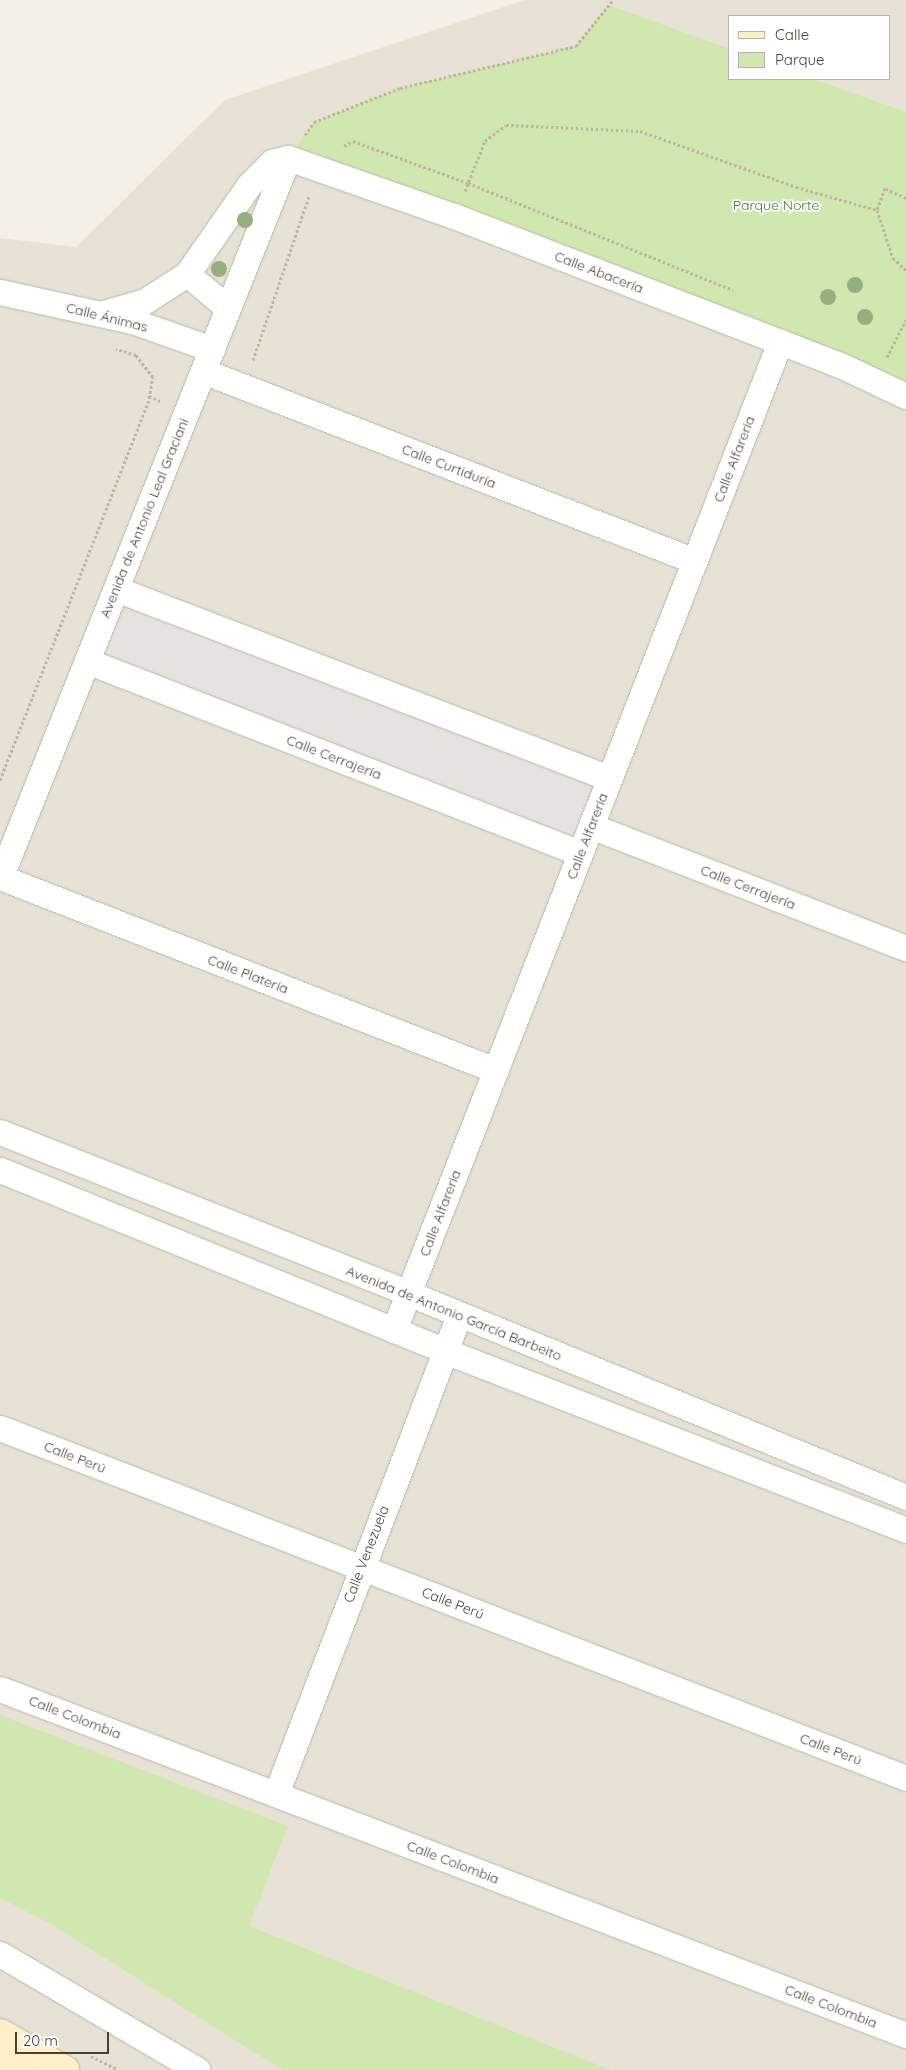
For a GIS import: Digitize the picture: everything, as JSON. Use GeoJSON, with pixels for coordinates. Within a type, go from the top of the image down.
{"type":"FeatureCollection","features":[{"type":"Feature","properties":{"kind":"main road"},"geometry":{"type":"LineString","coordinates":[[0,2032],[65,2070]]}},
{"type":"Feature","properties":{"kind":"main road"},"geometry":{"type":"LineString","coordinates":[[0,2058],[22,2070]]}},
{"type":"Feature","properties":{"kind":"street","name":"Calle Abacería"},"geometry":{"type":"LineString","coordinates":[[288,158],[454,216],[840,365],[906,396]]}},
{"type":"Feature","properties":{"kind":"street"},"geometry":{"type":"LineString","coordinates":[[100,314],[145,301],[187,274],[249,185],[272,162],[288,158]]}},
{"type":"Feature","properties":{"kind":"street","name":"Avenida de Antonio Leal Graciani"},"geometry":{"type":"LineString","coordinates":[[0,877],[288,158]]}},
{"type":"Feature","properties":{"kind":"street"},"geometry":{"type":"LineString","coordinates":[[187,274],[228,308]]}},
{"type":"Feature","properties":{"kind":"street","name":"Calle Ánimas"},"geometry":{"type":"LineString","coordinates":[[0,292],[132,321],[207,360]]}},
{"type":"Feature","properties":{"kind":"street","name":"Calle Alfarería"},"geometry":{"type":"LineString","coordinates":[[394,1330],[780,342]]}},
{"type":"Feature","properties":{"kind":"street","name":"Calle Curtiduría"},"geometry":{"type":"LineString","coordinates":[[207,360],[245,387],[694,561]]}},
{"type":"Feature","properties":{"kind":"street"},"geometry":{"type":"LineString","coordinates":[[116,589],[609,778]]}},
{"type":"Feature","properties":{"kind":"street","name":"Calle Cerrajería"},"geometry":{"type":"LineString","coordinates":[[87,661],[580,853]]}},
{"type":"Feature","properties":{"kind":"street","name":"Calle Cerrajería"},"geometry":{"type":"LineString","coordinates":[[591,826],[906,948]]}},
{"type":"Feature","properties":{"kind":"street","name":"Calle Platería"},"geometry":{"type":"LineString","coordinates":[[0,877],[495,1070]]}},
{"type":"Feature","properties":{"kind":"street","name":"Avenida de Antonio García Barbeito"},"geometry":{"type":"LineString","coordinates":[[0,1132],[408,1294],[906,1497]]}},
{"type":"Feature","properties":{"kind":"street"},"geometry":{"type":"LineString","coordinates":[[0,1170],[445,1351],[906,1530]]}},
{"type":"Feature","properties":{"kind":"street","name":"Calle Venezuela"},"geometry":{"type":"LineString","coordinates":[[276,1794],[459,1315]]}},
{"type":"Feature","properties":{"kind":"street","name":"Calle Perú"},"geometry":{"type":"LineString","coordinates":[[0,1428],[906,1778]]}},
{"type":"Feature","properties":{"kind":"street","name":"Calle Colombia"},"geometry":{"type":"LineString","coordinates":[[0,1689],[906,2035]]}},
{"type":"Feature","properties":{"kind":"street"},"geometry":{"type":"LineString","coordinates":[[0,1954],[198,2070]]}},
{"type":"Feature","properties":{"kind":"path"},"geometry":{"type":"LineString","coordinates":[[288,158],[314,122],[400,88],[576,46],[613,0]]}},
{"type":"Feature","properties":{"kind":"path"},"geometry":{"type":"LineString","coordinates":[[454,216],[486,141],[506,125],[640,132],[796,187],[877,210]]}},
{"type":"Feature","properties":{"kind":"path"},"geometry":{"type":"LineString","coordinates":[[245,387],[312,186],[327,188],[333,174],[338,150],[353,141],[468,183],[737,292]]}},
{"type":"Feature","properties":{"kind":"path"},"geometry":{"type":"LineString","coordinates":[[906,198],[885,188],[877,210],[893,258],[906,270]]}},
{"type":"Feature","properties":{"kind":"path"},"geometry":{"type":"LineString","coordinates":[[875,382],[906,320]]}},
{"type":"Feature","properties":{"kind":"path"},"geometry":{"type":"LineString","coordinates":[[0,780],[149,396],[152,377],[136,355],[107,347]]}},
{"type":"Feature","properties":{"kind":"path"},"geometry":{"type":"LineString","coordinates":[[879,352],[894,359]]}},
{"type":"Feature","properties":{"kind":"path"},"geometry":{"type":"LineString","coordinates":[[149,396],[186,413]]}},
{"type":"Feature","properties":{"kind":"shaded area"},"geometry":{"type":"Polygon","coordinates":[[[524,0],[906,0],[906,2070],[0,2070],[0,238],[76,247],[225,100],[524,0]]]}},
{"type":"Feature","properties":{"kind":"shaded area"},"geometry":{"type":"Polygon","coordinates":[[[116,589],[609,778],[580,853],[87,661],[116,589]]]}},
{"type":"Feature","properties":{"kind":"green space","name":"Parque Norte"},"geometry":{"type":"Polygon","coordinates":[[[609,5],[728,48],[728,80],[816,80],[906,112],[906,396],[288,158],[314,122],[400,88],[576,46],[609,5]]]}},
{"type":"Feature","properties":{"kind":"green space"},"geometry":{"type":"Polygon","coordinates":[[[0,1715],[288,1826],[249,1926],[611,2070],[282,2070],[51,1924],[0,1898],[0,1715]]]}}]}
